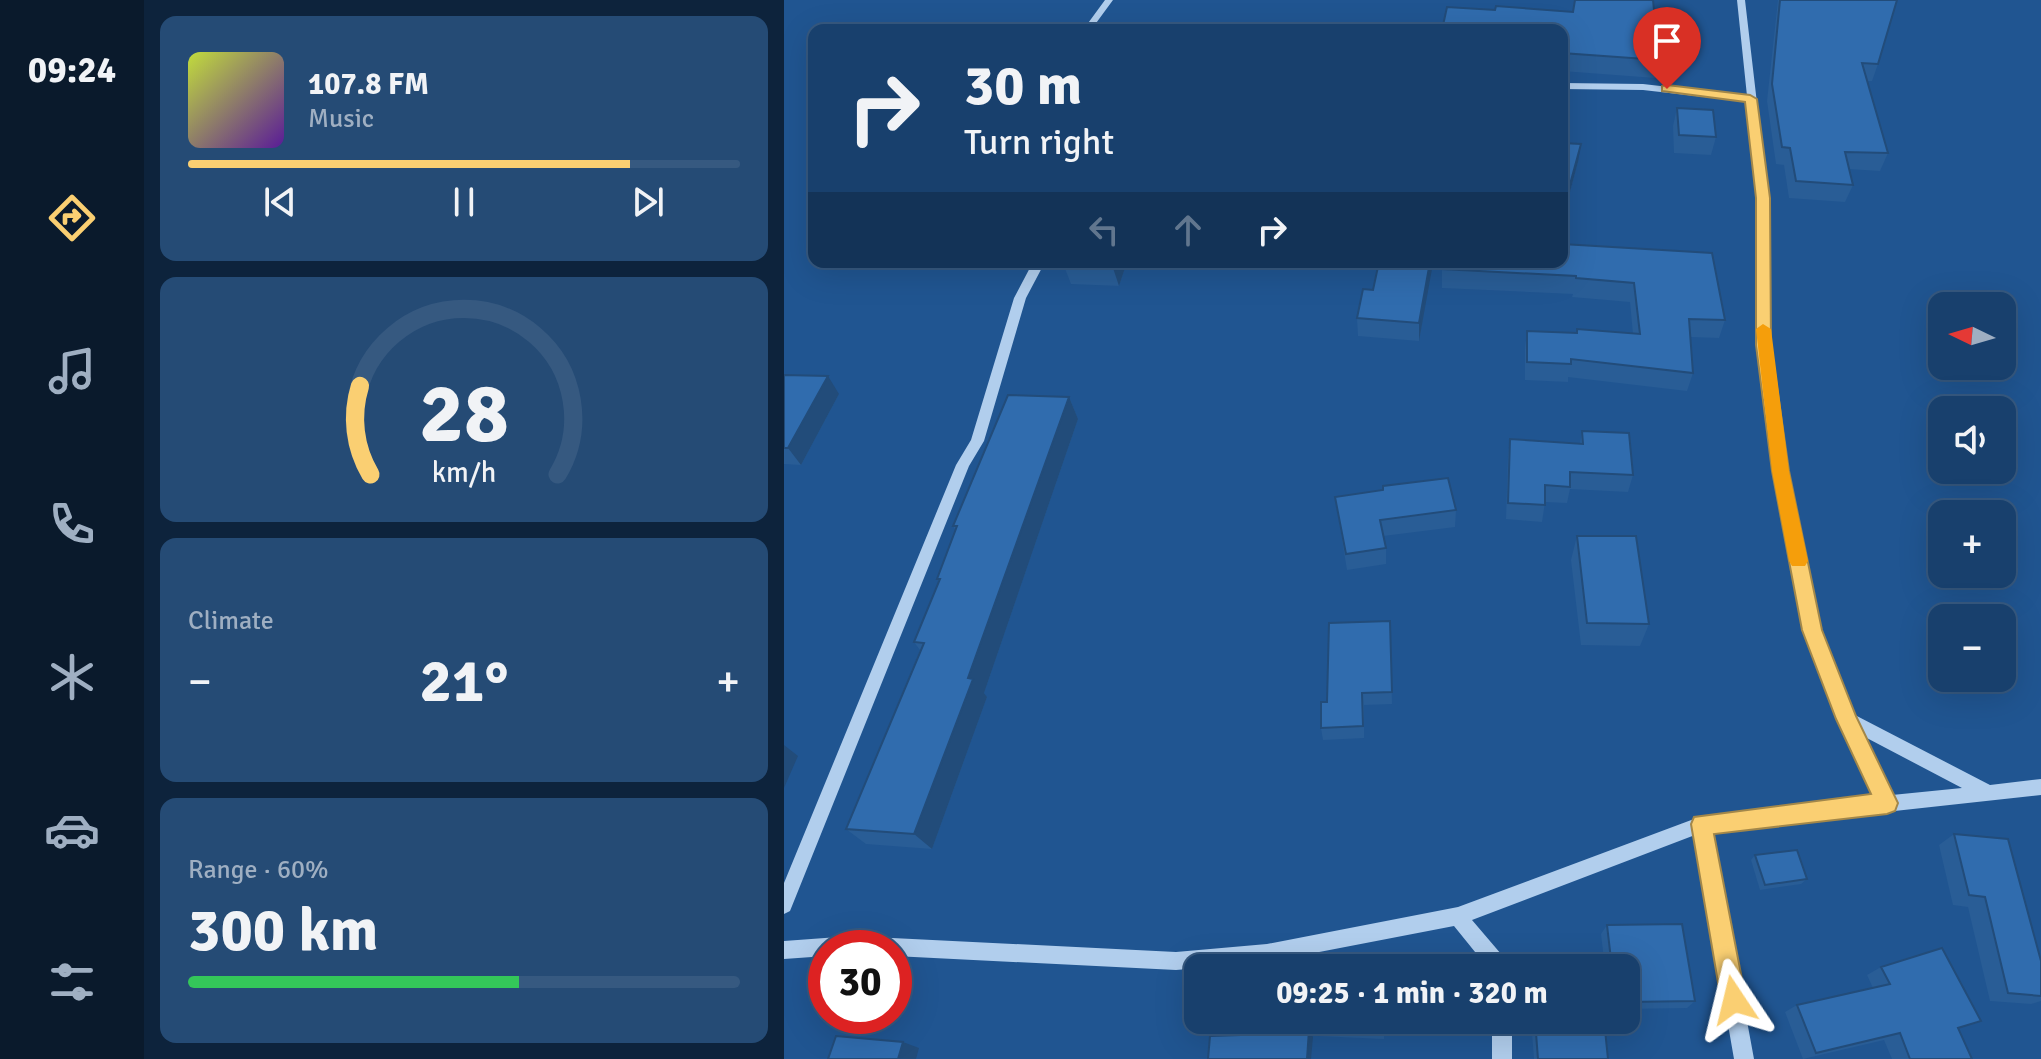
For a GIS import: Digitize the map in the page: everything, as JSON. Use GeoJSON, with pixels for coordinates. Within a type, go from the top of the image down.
{"type":"FeatureCollection","features":[{"type":"Feature","properties":{"kind":"street"},"geometry":{"type":"LineString","coordinates":[[1091,24],[1109,0]]}},
{"type":"Feature","properties":{"kind":"street"},"geometry":{"type":"LineString","coordinates":[[1741,0],[1763,198],[1764,345],[1781,471],[1812,630],[1847,719],[1887,803]]}},
{"type":"Feature","properties":{"kind":"street"},"geometry":{"type":"LineString","coordinates":[[1568,86],[1643,87],[1750,99]]}},
{"type":"Feature","properties":{"kind":"street"},"geometry":{"type":"LineString","coordinates":[[784,905],[963,465],[977,441],[1020,298],[1036,268]]}},
{"type":"Feature","properties":{"kind":"street"},"geometry":{"type":"LineString","coordinates":[[1847,719],[1987,792]]}},
{"type":"Feature","properties":{"kind":"street"},"geometry":{"type":"LineString","coordinates":[[784,950],[852,945],[1176,961],[1267,953],[1458,916],[1702,824],[2041,787]]}},
{"type":"Feature","properties":{"kind":"street"},"geometry":{"type":"LineString","coordinates":[[1702,824],[1744,1059]]}},
{"type":"Feature","properties":{"kind":"street"},"geometry":{"type":"LineString","coordinates":[[1458,916],[1489,954]]}},
{"type":"Feature","properties":{"kind":"street"},"geometry":{"type":"LineString","coordinates":[[1502,1034],[1502,1059]]}},
{"type":"Feature","properties":{"kind":"building"},"geometry":{"type":"Polygon","coordinates":[[[1575,0],[1653,0],[1659,60],[1568,53],[1568,24],[1443,24],[1447,7],[1495,10],[1496,6],[1573,12],[1575,0]]]}},
{"type":"Feature","properties":{"kind":"building"},"geometry":{"type":"Polygon","coordinates":[[[1780,0],[1897,0],[1878,64],[1862,63],[1888,153],[1845,152],[1853,185],[1796,181],[1790,148],[1782,147],[1772,84],[1780,0]]]}},
{"type":"Feature","properties":{"kind":"building"},"geometry":{"type":"Polygon","coordinates":[[[1677,108],[1713,110],[1716,137],[1679,135],[1677,108]]]}},
{"type":"Feature","properties":{"kind":"building"},"geometry":{"type":"Polygon","coordinates":[[[1568,143],[1581,144],[1568,192],[1568,143]]]}},
{"type":"Feature","properties":{"kind":"building"},"geometry":{"type":"Polygon","coordinates":[[[1568,244],[1712,253],[1725,320],[1689,319],[1693,373],[1571,359],[1571,364],[1527,362],[1527,331],[1577,333],[1577,329],[1640,334],[1634,283],[1576,276],[1442,269],[1568,268],[1568,244]]]}},
{"type":"Feature","properties":{"kind":"building"},"geometry":{"type":"Polygon","coordinates":[[[1378,268],[1429,268],[1419,323],[1357,318],[1363,289],[1373,290],[1378,268]]]}},
{"type":"Feature","properties":{"kind":"building"},"geometry":{"type":"Polygon","coordinates":[[[784,375],[828,376],[788,448],[784,448],[784,375]]]}},
{"type":"Feature","properties":{"kind":"building"},"geometry":{"type":"Polygon","coordinates":[[[1008,395],[1069,397],[968,678],[973,679],[914,834],[846,829],[924,643],[914,642],[940,579],[937,579],[957,526],[953,526],[1008,395]]]}},
{"type":"Feature","properties":{"kind":"building"},"geometry":{"type":"Polygon","coordinates":[[[1582,431],[1629,433],[1633,475],[1570,472],[1570,487],[1545,485],[1545,505],[1508,503],[1510,439],[1583,444],[1582,431]]]}},
{"type":"Feature","properties":{"kind":"building"},"geometry":{"type":"Polygon","coordinates":[[[1448,478],[1456,510],[1380,520],[1386,548],[1346,554],[1335,497],[1383,490],[1383,486],[1448,478]]]}},
{"type":"Feature","properties":{"kind":"building"},"geometry":{"type":"Polygon","coordinates":[[[1577,536],[1636,536],[1649,624],[1587,623],[1577,536]]]}},
{"type":"Feature","properties":{"kind":"building"},"geometry":{"type":"Polygon","coordinates":[[[1390,621],[1392,692],[1362,693],[1363,726],[1321,728],[1321,702],[1327,702],[1329,623],[1390,621]]]}},
{"type":"Feature","properties":{"kind":"building"},"geometry":{"type":"Polygon","coordinates":[[[1954,834],[2008,839],[2041,961],[2041,996],[2008,993],[1985,897],[1969,895],[1954,834]]]}},
{"type":"Feature","properties":{"kind":"building"},"geometry":{"type":"Polygon","coordinates":[[[1797,850],[1807,879],[1765,885],[1755,855],[1797,850]]]}},
{"type":"Feature","properties":{"kind":"building"},"geometry":{"type":"Polygon","coordinates":[[[1682,924],[1695,1001],[1640,1002],[1640,954],[1610,954],[1607,925],[1682,924]]]}},
{"type":"Feature","properties":{"kind":"building"},"geometry":{"type":"Polygon","coordinates":[[[1942,948],[1981,1021],[1958,1028],[1972,1059],[1910,1059],[1900,1033],[1816,1053],[1797,1005],[1890,984],[1881,967],[1942,948]]]}},
{"type":"Feature","properties":{"kind":"building"},"geometry":{"type":"Polygon","coordinates":[[[1309,1034],[1307,1059],[1208,1059],[1210,1036],[1309,1034]]]}},
{"type":"Feature","properties":{"kind":"building"},"geometry":{"type":"Polygon","coordinates":[[[1536,1034],[1605,1034],[1608,1059],[1538,1059],[1536,1034]]]}},
{"type":"Feature","properties":{"kind":"building"},"geometry":{"type":"Polygon","coordinates":[[[836,1036],[903,1042],[898,1059],[828,1059],[836,1036]]]}},
{"type":"Feature","properties":{"kind":"slow traffic"},"geometry":{"type":"LineString","coordinates":[[1763,329],[1781,471],[1798,561]]}},
{"type":"Feature","properties":{"kind":"route"},"geometry":{"type":"LineString","coordinates":[[1667,89],[1750,99],[1763,198],[1764,345],[1781,471],[1812,630],[1847,719],[1887,803],[1702,824],[1734,1000]]}}]}
